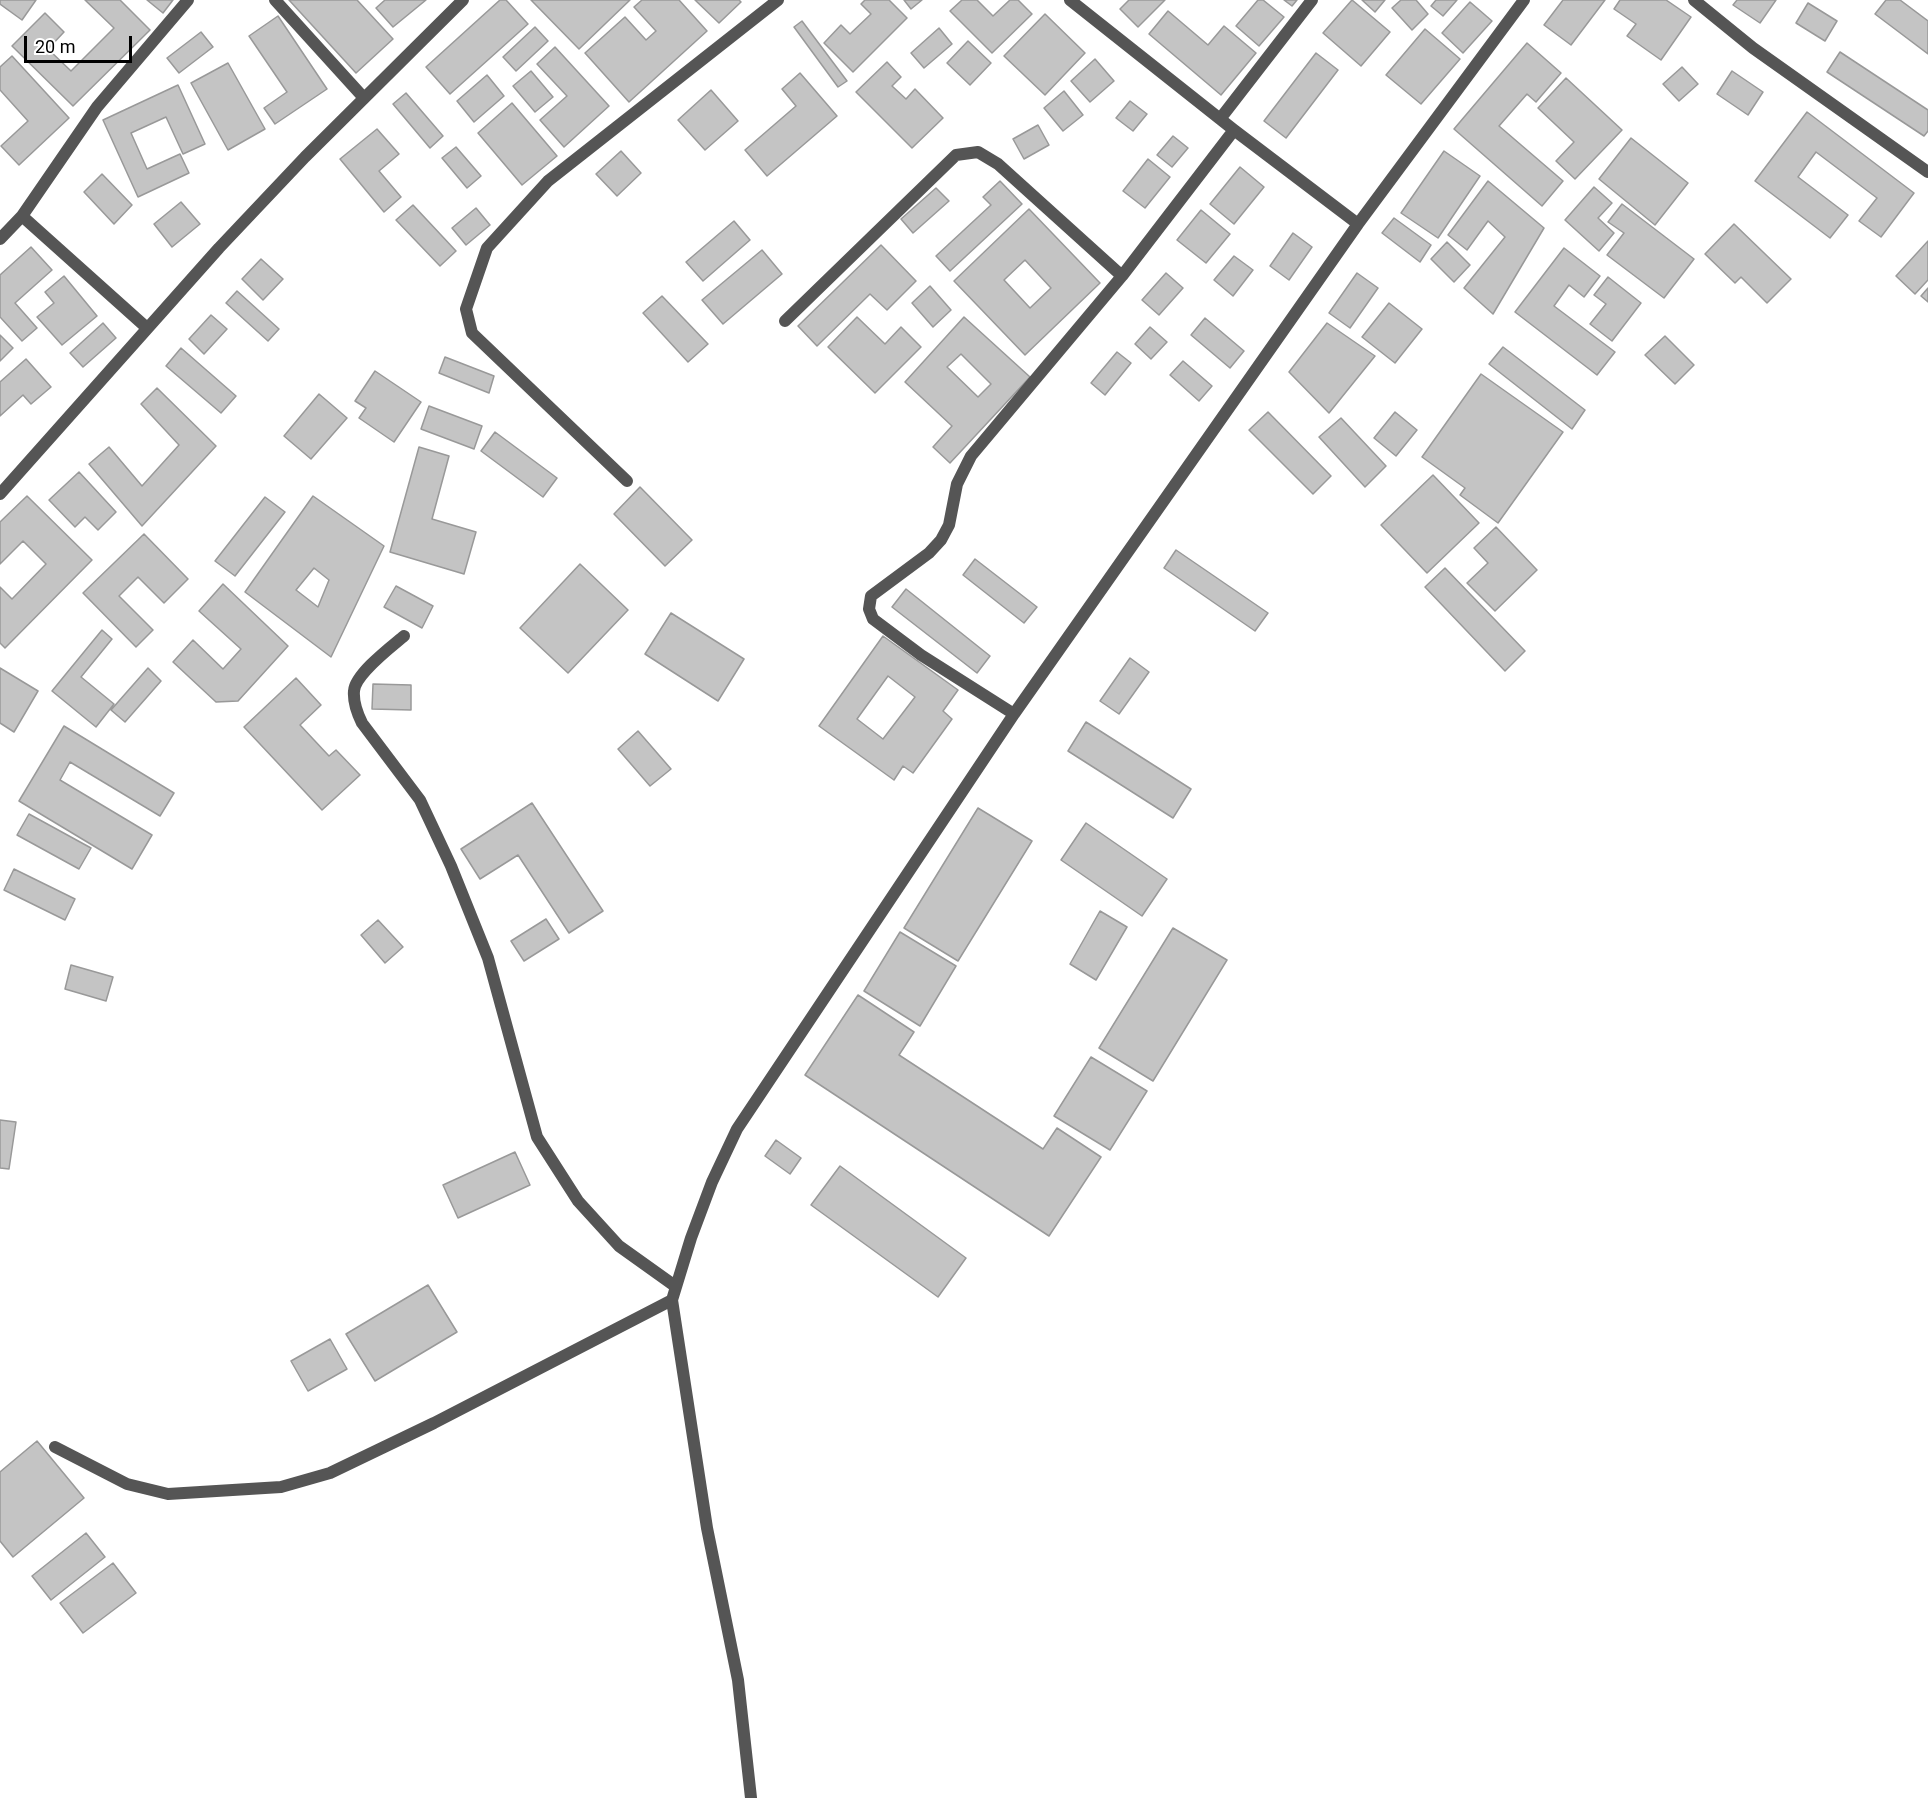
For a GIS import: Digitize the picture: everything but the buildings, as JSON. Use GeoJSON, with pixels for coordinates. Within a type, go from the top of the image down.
{"type":"FeatureCollection","features":[{"type":"Feature","properties":{"kind":"street"},"geometry":{"type":"LineString","coordinates":[[0,239],[22,216],[97,108],[188,0]]}},
{"type":"Feature","properties":{"kind":"street"},"geometry":{"type":"LineString","coordinates":[[274,0],[364,98]]}},
{"type":"Feature","properties":{"kind":"street"},"geometry":{"type":"LineString","coordinates":[[0,494],[147,328],[305,157],[463,0]]}},
{"type":"Feature","properties":{"kind":"street"},"geometry":{"type":"LineString","coordinates":[[627,481],[472,333],[466,309],[476,276],[487,248],[548,181],[778,0]]}},
{"type":"Feature","properties":{"kind":"street"},"geometry":{"type":"LineString","coordinates":[[1070,0],[1234,130],[1358,224]]}},
{"type":"Feature","properties":{"kind":"street"},"geometry":{"type":"LineString","coordinates":[[1220,119],[1312,0]]}},
{"type":"Feature","properties":{"kind":"street"},"geometry":{"type":"LineString","coordinates":[[751,1798],[738,1680],[707,1528],[672,1300],[712,1182],[737,1128],[1014,714],[1358,224],[1524,0]]}},
{"type":"Feature","properties":{"kind":"street"},"geometry":{"type":"LineString","coordinates":[[1694,0],[1754,48],[1928,172]]}},
{"type":"Feature","properties":{"kind":"street"},"geometry":{"type":"LineString","coordinates":[[1014,714],[921,655],[873,619],[869,609],[869,600],[871,596],[929,553],[941,540],[950,525],[957,484],[971,456],[1122,276],[1234,130]]}},
{"type":"Feature","properties":{"kind":"street"},"geometry":{"type":"LineString","coordinates":[[784,321],[956,155],[978,152],[998,164],[1122,276]]}},
{"type":"Feature","properties":{"kind":"street"},"geometry":{"type":"LineString","coordinates":[[22,216],[147,328]]}},
{"type":"Feature","properties":{"kind":"street"},"geometry":{"type":"LineString","coordinates":[[404,636],[363,673],[353,689],[355,709],[362,723],[420,800],[451,866],[488,958],[537,1137],[578,1201],[619,1246],[675,1286]]}},
{"type":"Feature","properties":{"kind":"street"},"geometry":{"type":"LineString","coordinates":[[55,1447],[128,1484],[168,1494],[281,1487],[330,1473],[362,1458],[672,1300]]}}]}
